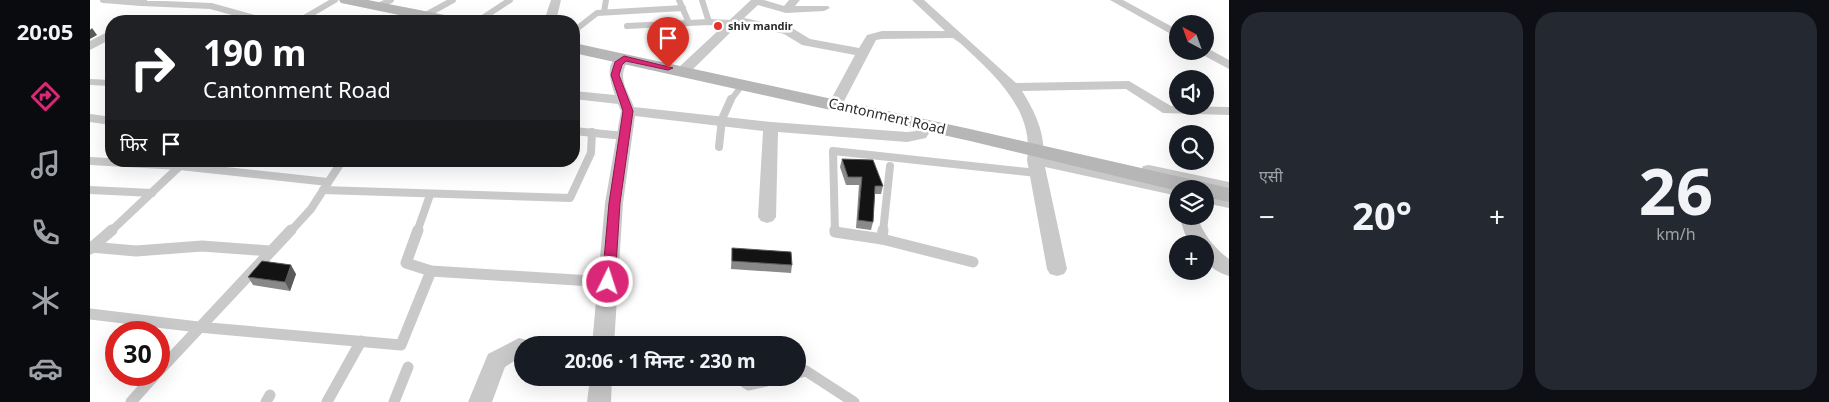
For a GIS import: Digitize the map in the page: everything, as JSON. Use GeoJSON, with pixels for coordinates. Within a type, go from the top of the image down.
{"type":"FeatureCollection","features":[{"type":"Feature","properties":{"kind":"street"},"geometry":{"type":"LineString","coordinates":[[342,0],[376,7],[398,15]]}},
{"type":"Feature","properties":{"kind":"street"},"geometry":{"type":"LineString","coordinates":[[552,15],[556,0]]}},
{"type":"Feature","properties":{"kind":"street"},"geometry":{"type":"LineString","coordinates":[[786,10],[795,0]]}},
{"type":"Feature","properties":{"kind":"street"},"geometry":{"type":"LineString","coordinates":[[917,0],[1013,87],[1028,116],[1057,269]]}},
{"type":"Feature","properties":{"kind":"street"},"geometry":{"type":"LineString","coordinates":[[1115,0],[1169,30]]}},
{"type":"Feature","properties":{"kind":"street"},"geometry":{"type":"LineString","coordinates":[[683,71],[756,1],[786,10],[820,4],[833,17]]}},
{"type":"Feature","properties":{"kind":"street"},"geometry":{"type":"LineString","coordinates":[[734,22],[788,31],[806,42],[863,54]]}},
{"type":"Feature","properties":{"kind":"street"},"geometry":{"type":"LineString","coordinates":[[97,30],[105,32]]}},
{"type":"Feature","properties":{"kind":"street"},"geometry":{"type":"LineString","coordinates":[[835,105],[871,38],[882,35],[956,34]]}},
{"type":"Feature","properties":{"kind":"street"},"geometry":{"type":"LineString","coordinates":[[90,46],[105,37]]}},
{"type":"Feature","properties":{"kind":"street","name":"Cantonment Road"},"geometry":{"type":"LineString","coordinates":[[580,49],[927,125],[1036,157],[1169,183]]}},
{"type":"Feature","properties":{"kind":"street"},"geometry":{"type":"LineString","coordinates":[[1214,56],[1229,65]]}},
{"type":"Feature","properties":{"kind":"street"},"geometry":{"type":"LineString","coordinates":[[604,336],[614,203],[624,136],[626,106],[615,75],[618,64],[624,58]]}},
{"type":"Feature","properties":{"kind":"street"},"geometry":{"type":"LineString","coordinates":[[1013,87],[1129,85],[1168,110],[1229,111]]}},
{"type":"Feature","properties":{"kind":"street"},"geometry":{"type":"LineString","coordinates":[[580,96],[721,122],[771,127],[907,137],[921,135],[927,125]]}},
{"type":"Feature","properties":{"kind":"street"},"geometry":{"type":"LineString","coordinates":[[767,217],[771,127]]}},
{"type":"Feature","properties":{"kind":"street"},"geometry":{"type":"LineString","coordinates":[[1036,157],[1229,188]]}},
{"type":"Feature","properties":{"kind":"street"},"geometry":{"type":"LineString","coordinates":[[1036,157],[1169,189]]}},
{"type":"Feature","properties":{"kind":"street"},"geometry":{"type":"LineString","coordinates":[[1214,192],[1229,195]]}},
{"type":"Feature","properties":{"kind":"street"},"geometry":{"type":"LineString","coordinates":[[1214,199],[1229,202]]}},
{"type":"Feature","properties":{"kind":"street"},"geometry":{"type":"LineString","coordinates":[[1214,258],[1229,270]]}},
{"type":"Feature","properties":{"kind":"street"},"geometry":{"type":"LineString","coordinates":[[480,402],[496,361],[514,350]]}},
{"type":"Feature","properties":{"kind":"street"},"geometry":{"type":"LineString","coordinates":[[599,402],[600,386]]}},
{"type":"Feature","properties":{"kind":"lane"},"geometry":{"type":"LineString","coordinates":[[103,0],[210,6],[243,15]]}},
{"type":"Feature","properties":{"kind":"lane"},"geometry":{"type":"LineString","coordinates":[[311,15],[342,0]]}},
{"type":"Feature","properties":{"kind":"lane"},"geometry":{"type":"LineString","coordinates":[[376,7],[391,0]]}},
{"type":"Feature","properties":{"kind":"lane"},"geometry":{"type":"LineString","coordinates":[[426,15],[454,0]]}},
{"type":"Feature","properties":{"kind":"lane"},"geometry":{"type":"LineString","coordinates":[[487,15],[510,0]]}},
{"type":"Feature","properties":{"kind":"lane"},"geometry":{"type":"LineString","coordinates":[[604,12],[606,0]]}},
{"type":"Feature","properties":{"kind":"lane"},"geometry":{"type":"LineString","coordinates":[[679,0],[689,23]]}},
{"type":"Feature","properties":{"kind":"lane"},"geometry":{"type":"LineString","coordinates":[[702,0],[709,22]]}},
{"type":"Feature","properties":{"kind":"lane"},"geometry":{"type":"LineString","coordinates":[[580,26],[597,13],[637,8],[683,8]]}},
{"type":"Feature","properties":{"kind":"lane"},"geometry":{"type":"LineString","coordinates":[[627,26],[734,22]]}},
{"type":"Feature","properties":{"kind":"lane"},"geometry":{"type":"LineString","coordinates":[[90,82],[105,83]]}},
{"type":"Feature","properties":{"kind":"lane"},"geometry":{"type":"LineString","coordinates":[[719,147],[721,122],[726,104],[743,84]]}},
{"type":"Feature","properties":{"kind":"lane"},"geometry":{"type":"LineString","coordinates":[[90,118],[105,120]]}},
{"type":"Feature","properties":{"kind":"lane"},"geometry":{"type":"LineString","coordinates":[[580,131],[624,136]]}},
{"type":"Feature","properties":{"kind":"lane"},"geometry":{"type":"LineString","coordinates":[[202,167],[326,186],[430,195],[570,198],[591,153],[592,132]]}},
{"type":"Feature","properties":{"kind":"lane"},"geometry":{"type":"LineString","coordinates":[[973,262],[882,239],[835,232],[833,151],[1036,157]]}},
{"type":"Feature","properties":{"kind":"lane"},"geometry":{"type":"LineString","coordinates":[[90,161],[105,161]]}},
{"type":"Feature","properties":{"kind":"lane"},"geometry":{"type":"LineString","coordinates":[[882,239],[890,166]]}},
{"type":"Feature","properties":{"kind":"lane"},"geometry":{"type":"LineString","coordinates":[[90,248],[152,194],[179,167]]}},
{"type":"Feature","properties":{"kind":"lane"},"geometry":{"type":"LineString","coordinates":[[170,359],[311,209],[338,167]]}},
{"type":"Feature","properties":{"kind":"lane"},"geometry":{"type":"LineString","coordinates":[[90,190],[152,194]]}},
{"type":"Feature","properties":{"kind":"lane"},"geometry":{"type":"LineString","coordinates":[[430,195],[406,263],[431,271],[608,282]]}},
{"type":"Feature","properties":{"kind":"lane"},"geometry":{"type":"LineString","coordinates":[[90,248],[136,251],[202,246],[270,251]]}},
{"type":"Feature","properties":{"kind":"lane"},"geometry":{"type":"LineString","coordinates":[[90,314],[198,327],[402,345],[431,271]]}},
{"type":"Feature","properties":{"kind":"lane"},"geometry":{"type":"LineString","coordinates":[[327,402],[361,341]]}},
{"type":"Feature","properties":{"kind":"lane"},"geometry":{"type":"LineString","coordinates":[[394,402],[408,367]]}},
{"type":"Feature","properties":{"kind":"lane"},"geometry":{"type":"LineString","coordinates":[[806,371],[854,402]]}},
{"type":"Feature","properties":{"kind":"lane"},"geometry":{"type":"LineString","coordinates":[[131,402],[145,386]]}},
{"type":"Feature","properties":{"kind":"building"},"geometry":{"type":"Polygon","coordinates":[[[842,159],[873,160],[883,186],[875,186],[873,222],[858,220],[862,177],[848,177],[842,159]]]}},
{"type":"Feature","properties":{"kind":"building"},"geometry":{"type":"Polygon","coordinates":[[[732,248],[791,252],[792,265],[732,261],[732,248]]]}},
{"type":"Feature","properties":{"kind":"building"},"geometry":{"type":"Polygon","coordinates":[[[262,261],[291,265],[285,282],[248,277],[262,261]]]}},
{"type":"Feature","properties":{"kind":"place","name":"shiv mandir"},"geometry":{"type":"Point","coordinates":[718,26]}},
{"type":"Feature","properties":{"kind":"route"},"geometry":{"type":"LineString","coordinates":[[608,282],[614,203],[628,111],[615,75],[618,64],[624,58],[668,68]]}}]}
